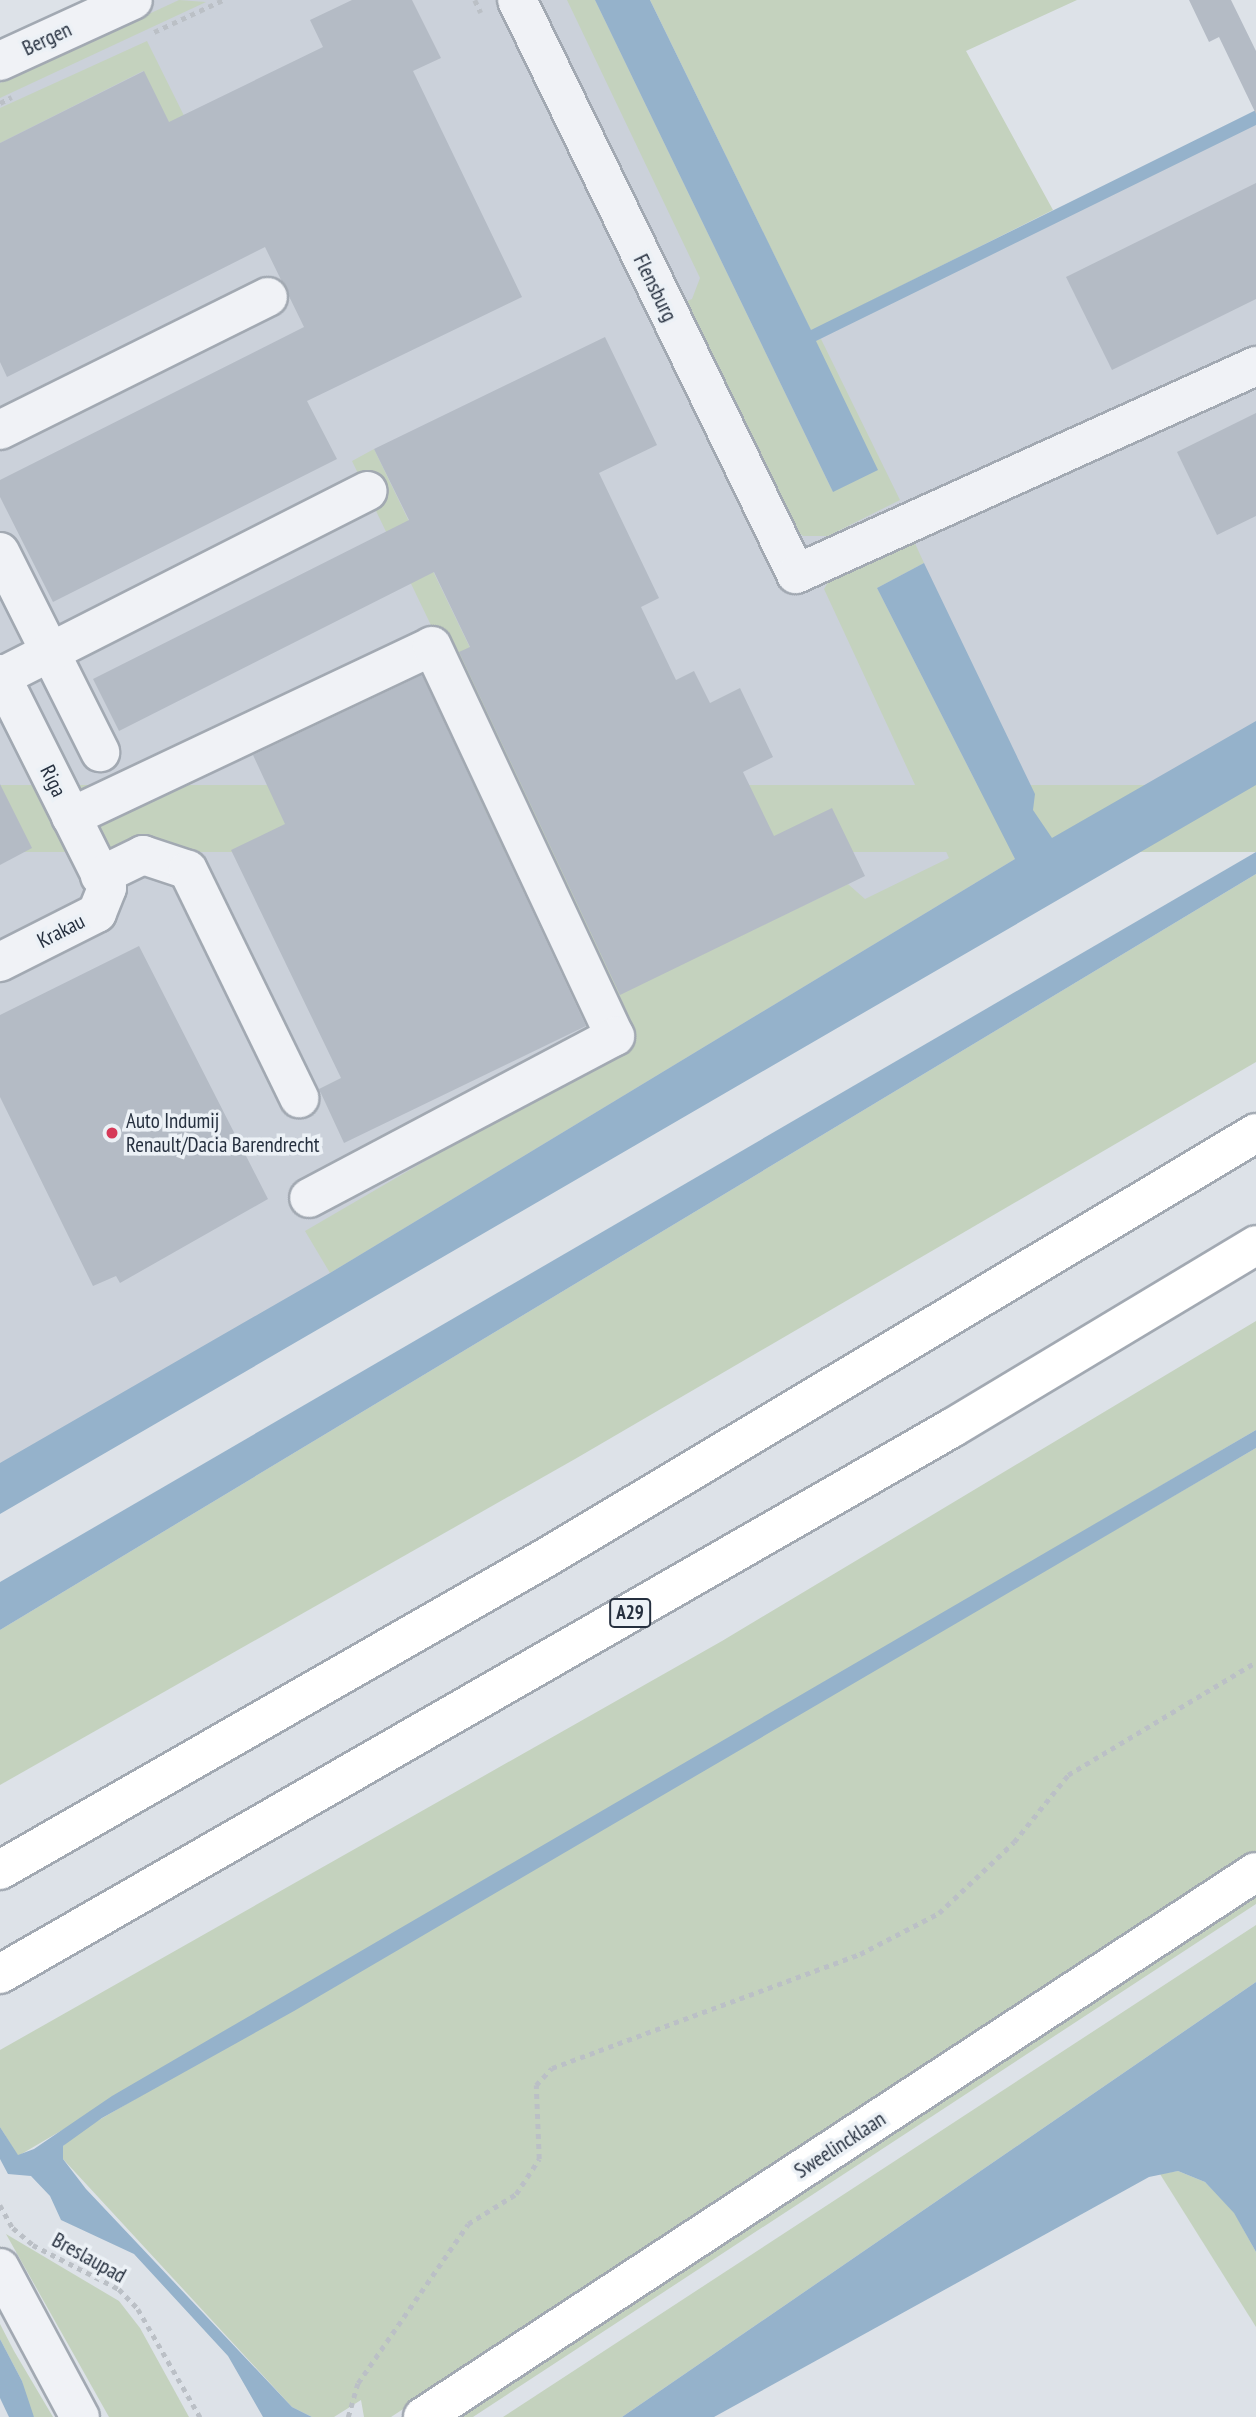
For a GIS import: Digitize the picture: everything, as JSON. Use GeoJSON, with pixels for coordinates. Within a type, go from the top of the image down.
{"type":"FeatureCollection","features":[{"type":"Feature","properties":{"kind":"main road"},"geometry":{"type":"LineString","coordinates":[[0,1870],[547,1557],[1256,1133]]}},
{"type":"Feature","properties":{"kind":"main road","name":"A29"},"geometry":{"type":"LineString","coordinates":[[0,1974],[952,1429],[1256,1245]]}},
{"type":"Feature","properties":{"kind":"main road","name":"Sweelincklaan"},"geometry":{"type":"LineString","coordinates":[[423,2417],[1256,1872]]}},
{"type":"Feature","properties":{"kind":"street","name":"Bergen"},"geometry":{"type":"LineString","coordinates":[[4,49],[133,0]]}},
{"type":"Feature","properties":{"kind":"street","name":"Flensburg"},"geometry":{"type":"LineString","coordinates":[[517,0],[796,574],[1256,366]]}},
{"type":"Feature","properties":{"kind":"street"},"geometry":{"type":"LineString","coordinates":[[0,430],[268,297]]}},
{"type":"Feature","properties":{"kind":"street"},"geometry":{"type":"LineString","coordinates":[[1,676],[367,491]]}},
{"type":"Feature","properties":{"kind":"street"},"geometry":{"type":"LineString","coordinates":[[0,552],[100,752]]}},
{"type":"Feature","properties":{"kind":"street"},"geometry":{"type":"LineString","coordinates":[[71,817],[432,646],[615,1036],[309,1198]]}},
{"type":"Feature","properties":{"kind":"street","name":"Riga"},"geometry":{"type":"LineString","coordinates":[[1,676],[104,882]]}},
{"type":"Feature","properties":{"kind":"street"},"geometry":{"type":"LineString","coordinates":[[104,882],[143,855],[188,870],[299,1098]]}},
{"type":"Feature","properties":{"kind":"street","name":"Krakau"},"geometry":{"type":"LineString","coordinates":[[0,962],[97,913],[104,882]]}},
{"type":"Feature","properties":{"kind":"street"},"geometry":{"type":"LineString","coordinates":[[0,2268],[81,2414]]}},
{"type":"Feature","properties":{"kind":"path"},"geometry":{"type":"LineString","coordinates":[[348,2417],[358,2383],[468,2224],[516,2194],[538,2159],[537,2085],[552,2068],[860,1954],[939,1913],[1014,1842],[1068,1775],[1256,1662]]}},
{"type":"Feature","properties":{"kind":"path","name":"Breslaupad"},"geometry":{"type":"LineString","coordinates":[[0,2205],[13,2228],[33,2245],[119,2288],[138,2309],[200,2417]]}},
{"type":"Feature","properties":{"kind":"shaded area"},"geometry":{"type":"Polygon","coordinates":[[[142,0],[619,0],[788,348],[1256,120],[1256,744],[0,1492],[0,65],[142,0]]]}},
{"type":"Feature","properties":{"kind":"green space"},"geometry":{"type":"Polygon","coordinates":[[[179,0],[206,2],[0,98],[0,83],[179,0]]]}},
{"type":"Feature","properties":{"kind":"green space"},"geometry":{"type":"Polygon","coordinates":[[[567,0],[595,0],[833,492],[815,341],[821,339],[900,500],[828,536],[803,536],[791,526],[682,303],[692,299],[700,278],[567,0]]]}},
{"type":"Feature","properties":{"kind":"green space"},"geometry":{"type":"Polygon","coordinates":[[[650,0],[1077,0],[966,51],[1053,210],[811,331],[650,0]]]}},
{"type":"Feature","properties":{"kind":"green space"},"geometry":{"type":"Polygon","coordinates":[[[147,41],[203,154],[188,161],[143,71],[0,143],[0,108],[147,41]]]}},
{"type":"Feature","properties":{"kind":"green space"},"geometry":{"type":"Polygon","coordinates":[[[374,449],[634,987],[848,884],[865,899],[949,858],[824,589],[830,579],[913,539],[924,563],[877,588],[1015,859],[330,1273],[305,1231],[631,1041],[352,461],[374,449]]]}},
{"type":"Feature","properties":{"kind":"green space"},"geometry":{"type":"Polygon","coordinates":[[[0,785],[1256,785],[1256,852],[0,852],[0,785]]]}},
{"type":"Feature","properties":{"kind":"green space"},"geometry":{"type":"Polygon","coordinates":[[[1256,874],[1256,1062],[575,1459],[0,1785],[0,1630],[1256,874]]]}},
{"type":"Feature","properties":{"kind":"green space"},"geometry":{"type":"Polygon","coordinates":[[[1256,1321],[1256,1430],[18,2156],[0,2127],[0,2050],[722,1641],[1256,1321]]]}},
{"type":"Feature","properties":{"kind":"green space"},"geometry":{"type":"Polygon","coordinates":[[[1256,1448],[1256,1852],[391,2417],[364,2417],[361,2400],[334,2417],[312,2417],[292,2407],[63,2159],[63,2146],[80,2131],[1256,1448]]]}},
{"type":"Feature","properties":{"kind":"green space"},"geometry":{"type":"Polygon","coordinates":[[[1256,1891],[1256,1904],[473,2417],[456,2417],[1256,1891]]]}},
{"type":"Feature","properties":{"kind":"green space"},"geometry":{"type":"Polygon","coordinates":[[[1256,1925],[1256,1982],[622,2417],[503,2417],[1256,1925]]]}},
{"type":"Feature","properties":{"kind":"green space"},"geometry":{"type":"Polygon","coordinates":[[[1178,2171],[1205,2182],[1234,2212],[1256,2252],[1256,2327],[1160,2174],[1178,2171]]]}},
{"type":"Feature","properties":{"kind":"green space"},"geometry":{"type":"Polygon","coordinates":[[[6,2234],[119,2301],[140,2328],[189,2417],[109,2417],[6,2234]]]}},
{"type":"Feature","properties":{"kind":"green space"},"geometry":{"type":"Polygon","coordinates":[[[0,2324],[53,2417],[34,2417],[27,2406],[22,2381],[0,2339],[0,2324]]]}},
{"type":"Feature","properties":{"kind":"water"},"geometry":{"type":"Polygon","coordinates":[[[595,0],[650,0],[811,330],[1256,110],[1256,125],[816,341],[878,470],[833,492],[595,0]]]}},
{"type":"Feature","properties":{"kind":"water"},"geometry":{"type":"Polygon","coordinates":[[[924,563],[1035,794],[1033,810],[1052,838],[1256,721],[1256,785],[0,1514],[0,1463],[330,1273],[1015,859],[877,588],[924,563]]]}},
{"type":"Feature","properties":{"kind":"water"},"geometry":{"type":"Polygon","coordinates":[[[1256,852],[1256,874],[0,1630],[0,1582],[1256,852]]]}},
{"type":"Feature","properties":{"kind":"water"},"geometry":{"type":"Polygon","coordinates":[[[1256,1430],[1256,1448],[294,2011],[102,2118],[63,2146],[63,2159],[86,2189],[292,2407],[312,2417],[263,2417],[228,2356],[134,2254],[61,2220],[50,2196],[31,2176],[8,2174],[0,2159],[0,2127],[18,2155],[34,2149],[112,2096],[1256,1430]]]}},
{"type":"Feature","properties":{"kind":"water"},"geometry":{"type":"Polygon","coordinates":[[[1256,1982],[1256,2252],[1234,2213],[1205,2182],[1178,2171],[1149,2177],[714,2417],[622,2417],[1256,1982]]]}},
{"type":"Feature","properties":{"kind":"water"},"geometry":{"type":"Polygon","coordinates":[[[0,2339],[22,2381],[34,2417],[9,2417],[0,2398],[0,2339]]]}},
{"type":"Feature","properties":{"kind":"building"},"geometry":{"type":"Polygon","coordinates":[[[352,0],[412,0],[441,58],[413,71],[522,297],[307,401],[337,459],[53,602],[0,497],[0,480],[304,327],[265,247],[7,377],[0,362],[0,143],[144,71],[169,122],[323,47],[310,20],[352,0]]]}},
{"type":"Feature","properties":{"kind":"building"},"geometry":{"type":"Polygon","coordinates":[[[1189,0],[1231,0],[1256,51],[1256,114],[1219,37],[1209,42],[1189,0]]]}},
{"type":"Feature","properties":{"kind":"building"},"geometry":{"type":"Polygon","coordinates":[[[1256,183],[1256,299],[1112,370],[1066,277],[1256,183]]]}},
{"type":"Feature","properties":{"kind":"building"},"geometry":{"type":"Polygon","coordinates":[[[605,337],[657,445],[599,473],[659,598],[641,607],[676,680],[694,671],[710,703],[740,688],[773,757],[743,772],[774,836],[832,808],[865,876],[620,995],[459,652],[470,647],[434,572],[119,731],[93,679],[409,520],[374,449],[605,337]]]}},
{"type":"Feature","properties":{"kind":"building"},"geometry":{"type":"Polygon","coordinates":[[[1256,413],[1256,516],[1217,535],[1177,452],[1256,413]]]}},
{"type":"Feature","properties":{"kind":"building"},"geometry":{"type":"Polygon","coordinates":[[[422,675],[586,1026],[344,1143],[319,1089],[341,1078],[231,850],[285,824],[253,755],[422,675]]]}},
{"type":"Feature","properties":{"kind":"building"},"geometry":{"type":"Polygon","coordinates":[[[0,784],[32,848],[0,865],[0,784]]]}},
{"type":"Feature","properties":{"kind":"building"},"geometry":{"type":"Polygon","coordinates":[[[139,946],[268,1199],[120,1283],[116,1276],[93,1286],[0,1097],[0,1015],[139,946]]]}},
{"type":"Feature","properties":{"kind":"place","name":"Auto Indumij Renault/Dacia Barendrecht"},"geometry":{"type":"Point","coordinates":[112,1133]}}]}
